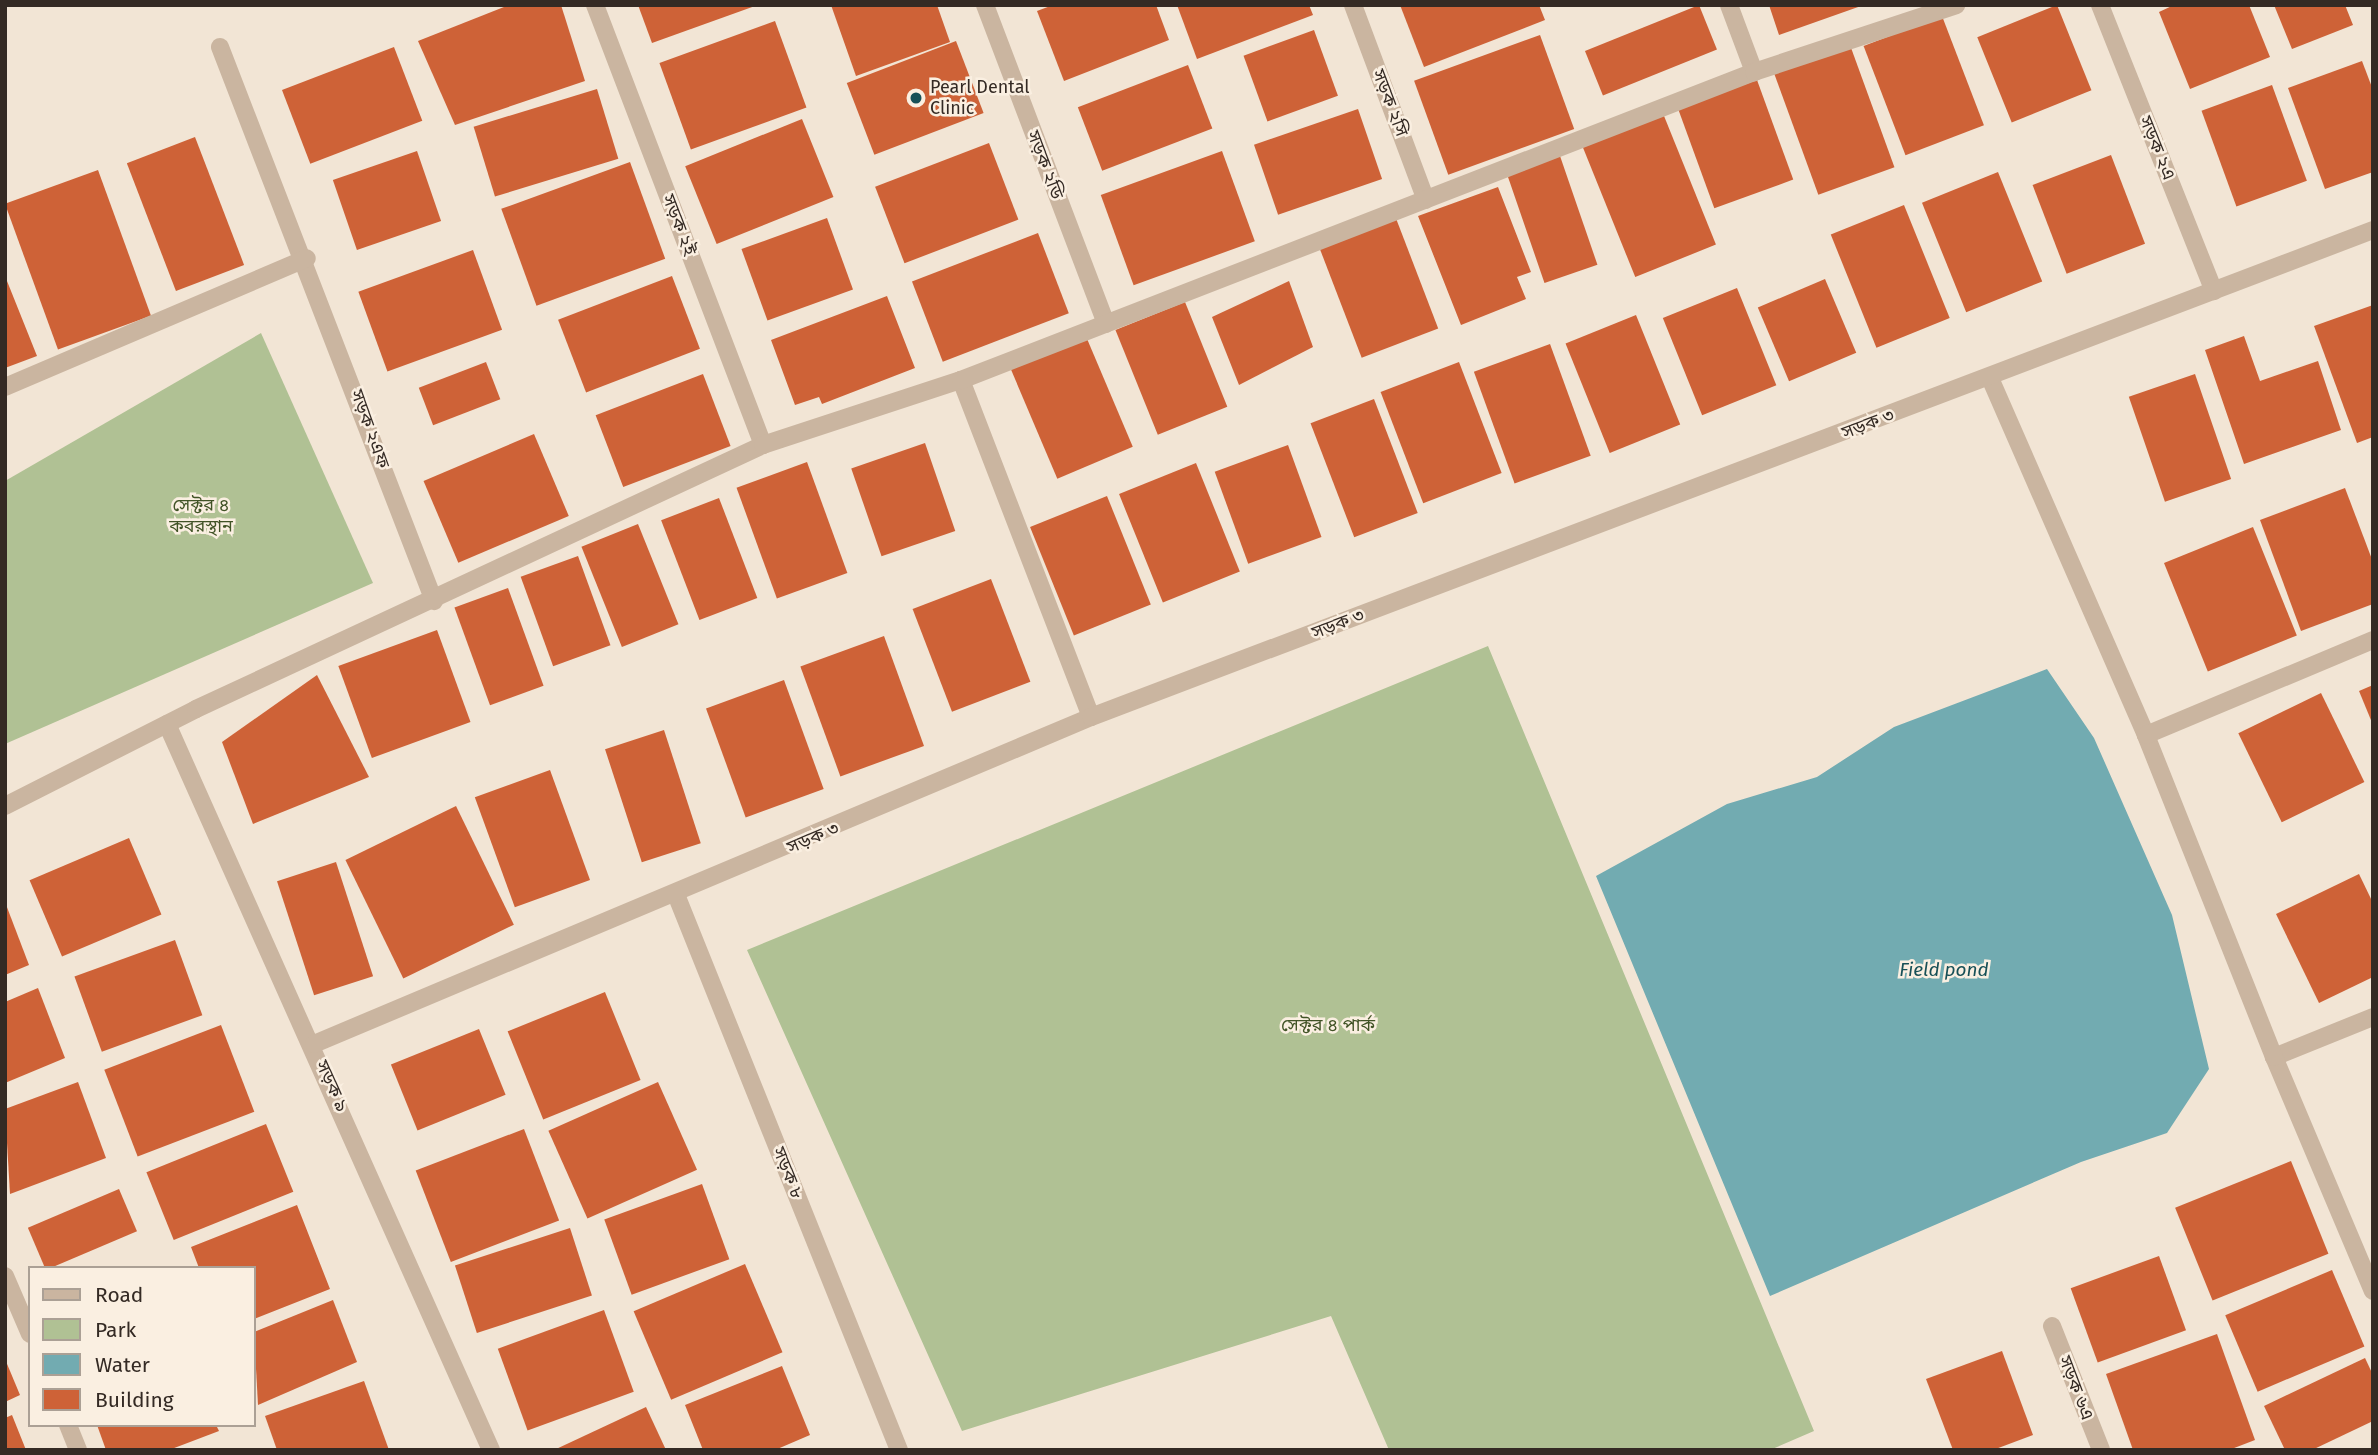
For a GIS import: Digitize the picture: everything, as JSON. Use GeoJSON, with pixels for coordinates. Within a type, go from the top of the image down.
{"type":"FeatureCollection","features":[{"type":"Feature","properties":{"kind":"street","name":"সড়ক ২ই"},"geometry":{"type":"LineString","coordinates":[[595,5],[763,445]]}},
{"type":"Feature","properties":{"kind":"street","name":"সড়ক ২ডি"},"geometry":{"type":"LineString","coordinates":[[985,5],[1106,324]]}},
{"type":"Feature","properties":{"kind":"street","name":"সড়ক ২সি"},"geometry":{"type":"LineString","coordinates":[[1353,5],[1426,200]]}},
{"type":"Feature","properties":{"kind":"street"},"geometry":{"type":"LineString","coordinates":[[1729,5],[1754,72]]}},
{"type":"Feature","properties":{"kind":"street"},"geometry":{"type":"LineString","coordinates":[[5,806],[167,724],[763,445],[961,380],[1754,72],[1956,5]]}},
{"type":"Feature","properties":{"kind":"street","name":"সড়ক ২এ"},"geometry":{"type":"LineString","coordinates":[[2100,5],[2214,291]]}},
{"type":"Feature","properties":{"kind":"street","name":"সড়ক ২এফ"},"geometry":{"type":"LineString","coordinates":[[220,47],[307,258],[434,601]]}},
{"type":"Feature","properties":{"kind":"street","name":"সড়ক ৩"},"geometry":{"type":"LineString","coordinates":[[313,1044],[677,897],[1091,717],[2373,230]]}},
{"type":"Feature","properties":{"kind":"street"},"geometry":{"type":"LineString","coordinates":[[5,387],[307,258]]}},
{"type":"Feature","properties":{"kind":"street"},"geometry":{"type":"LineString","coordinates":[[1990,377],[2146,735],[2274,1057],[2373,1291]]}},
{"type":"Feature","properties":{"kind":"street"},"geometry":{"type":"LineString","coordinates":[[961,380],[1091,717]]}},
{"type":"Feature","properties":{"kind":"street"},"geometry":{"type":"LineString","coordinates":[[2146,735],[2373,640]]}},
{"type":"Feature","properties":{"kind":"street","name":"সড়ক ৯"},"geometry":{"type":"LineString","coordinates":[[167,724],[313,1044],[491,1450]]}},
{"type":"Feature","properties":{"kind":"street","name":"সড়ক ৮"},"geometry":{"type":"LineString","coordinates":[[677,897],[899,1450]]}},
{"type":"Feature","properties":{"kind":"street"},"geometry":{"type":"LineString","coordinates":[[2274,1057],[2373,1017]]}},
{"type":"Feature","properties":{"kind":"street"},"geometry":{"type":"LineString","coordinates":[[5,1276],[28,1329]]}},
{"type":"Feature","properties":{"kind":"street","name":"সড়ক ৬এ"},"geometry":{"type":"LineString","coordinates":[[2052,1326],[2101,1450]]}},
{"type":"Feature","properties":{"kind":"street"},"geometry":{"type":"LineString","coordinates":[[69,1427],[78,1450]]}},
{"type":"Feature","properties":{"kind":"green space","name":"সেক্টর ৪ কবরস্থান"},"geometry":{"type":"Polygon","coordinates":[[[261,333],[373,583],[5,744],[5,481],[261,333]]]}},
{"type":"Feature","properties":{"kind":"green space","name":"সেক্টর ৪ পার্ক"},"geometry":{"type":"Polygon","coordinates":[[[1488,646],[1814,1431],[1770,1450],[1389,1450],[1331,1316],[962,1431],[747,950],[1488,646]]]}},
{"type":"Feature","properties":{"kind":"water","name":"Field pond"},"geometry":{"type":"Polygon","coordinates":[[[2047,669],[2094,738],[2172,915],[2209,1069],[2167,1133],[2081,1162],[1770,1296],[1596,876],[1727,804],[1817,777],[1894,727],[2047,669]]]}},
{"type":"Feature","properties":{"kind":"building"},"geometry":{"type":"Polygon","coordinates":[[[509,5],[561,5],[585,81],[455,125],[418,41],[509,5]]]}},
{"type":"Feature","properties":{"kind":"building"},"geometry":{"type":"Polygon","coordinates":[[[638,5],[755,5],[755,6],[652,43],[638,5]]]}},
{"type":"Feature","properties":{"kind":"building"},"geometry":{"type":"Polygon","coordinates":[[[831,5],[937,5],[950,42],[856,76],[831,5]]]}},
{"type":"Feature","properties":{"kind":"building"},"geometry":{"type":"Polygon","coordinates":[[[1053,5],[1156,5],[1169,40],[1064,81],[1037,11],[1053,5]]]}},
{"type":"Feature","properties":{"kind":"building"},"geometry":{"type":"Polygon","coordinates":[[[1177,5],[1309,5],[1313,15],[1197,59],[1177,5]]]}},
{"type":"Feature","properties":{"kind":"building"},"geometry":{"type":"Polygon","coordinates":[[[1400,5],[1539,5],[1545,20],[1424,67],[1400,5]]]}},
{"type":"Feature","properties":{"kind":"building"},"geometry":{"type":"Polygon","coordinates":[[[1699,5],[1717,50],[1603,96],[1585,51],[1699,5]]]}},
{"type":"Feature","properties":{"kind":"building"},"geometry":{"type":"Polygon","coordinates":[[[1769,5],[1861,5],[1861,6],[1779,35],[1769,5]]]}},
{"type":"Feature","properties":{"kind":"building"},"geometry":{"type":"Polygon","coordinates":[[[2057,5],[2091,90],[2012,123],[1977,37],[2057,5]]]}},
{"type":"Feature","properties":{"kind":"building"},"geometry":{"type":"Polygon","coordinates":[[[2174,5],[2249,5],[2270,57],[2190,89],[2159,12],[2174,5]]]}},
{"type":"Feature","properties":{"kind":"building"},"geometry":{"type":"Polygon","coordinates":[[[2274,5],[2345,5],[2353,25],[2292,49],[2274,5]]]}},
{"type":"Feature","properties":{"kind":"building"},"geometry":{"type":"Polygon","coordinates":[[[1942,16],[1984,125],[1906,155],[1864,46],[1942,16]]]}},
{"type":"Feature","properties":{"kind":"building"},"geometry":{"type":"Polygon","coordinates":[[[775,21],[806,107],[691,150],[659,63],[775,21]]]}},
{"type":"Feature","properties":{"kind":"building"},"geometry":{"type":"Polygon","coordinates":[[[1314,30],[1338,96],[1267,121],[1244,56],[1314,30]]]}},
{"type":"Feature","properties":{"kind":"building"},"geometry":{"type":"Polygon","coordinates":[[[1540,35],[1574,129],[1448,175],[1414,81],[1540,35]]]}},
{"type":"Feature","properties":{"kind":"building","name":"Pearl Dental Clinic"},"geometry":{"type":"Polygon","coordinates":[[[956,41],[984,113],[874,155],[847,83],[956,41]]]}},
{"type":"Feature","properties":{"kind":"building"},"geometry":{"type":"Polygon","coordinates":[[[1850,45],[1894,167],[1818,195],[1774,73],[1850,45]]]}},
{"type":"Feature","properties":{"kind":"building"},"geometry":{"type":"Polygon","coordinates":[[[394,47],[422,121],[310,164],[282,90],[394,47]]]}},
{"type":"Feature","properties":{"kind":"building"},"geometry":{"type":"Polygon","coordinates":[[[2362,61],[2373,90],[2373,172],[2325,189],[2288,88],[2362,61]]]}},
{"type":"Feature","properties":{"kind":"building"},"geometry":{"type":"Polygon","coordinates":[[[1188,65],[1212,128],[1102,171],[1078,107],[1188,65]]]}},
{"type":"Feature","properties":{"kind":"building"},"geometry":{"type":"Polygon","coordinates":[[[1757,80],[1793,180],[1714,208],[1678,109],[1757,80]]]}},
{"type":"Feature","properties":{"kind":"building"},"geometry":{"type":"Polygon","coordinates":[[[2272,85],[2307,181],[2236,207],[2202,111],[2272,85]]]}},
{"type":"Feature","properties":{"kind":"building"},"geometry":{"type":"Polygon","coordinates":[[[597,89],[618,159],[495,197],[474,127],[597,89]]]}},
{"type":"Feature","properties":{"kind":"building"},"geometry":{"type":"Polygon","coordinates":[[[1358,109],[1382,179],[1278,215],[1254,145],[1358,109]]]}},
{"type":"Feature","properties":{"kind":"building"},"geometry":{"type":"Polygon","coordinates":[[[1662,111],[1716,245],[1635,277],[1581,144],[1662,111]]]}},
{"type":"Feature","properties":{"kind":"building"},"geometry":{"type":"Polygon","coordinates":[[[802,119],[833,197],[717,244],[685,166],[802,119]]]}},
{"type":"Feature","properties":{"kind":"building"},"geometry":{"type":"Polygon","coordinates":[[[195,137],[244,265],[176,291],[127,163],[195,137]]]}},
{"type":"Feature","properties":{"kind":"building"},"geometry":{"type":"Polygon","coordinates":[[[989,143],[1018,220],[904,263],[875,187],[989,143]]]}},
{"type":"Feature","properties":{"kind":"building"},"geometry":{"type":"Polygon","coordinates":[[[417,151],[441,221],[357,250],[333,180],[417,151]]]}},
{"type":"Feature","properties":{"kind":"building"},"geometry":{"type":"Polygon","coordinates":[[[1222,151],[1255,241],[1134,285],[1101,195],[1222,151]]]}},
{"type":"Feature","properties":{"kind":"building"},"geometry":{"type":"Polygon","coordinates":[[[2111,155],[2145,244],[2067,274],[2033,185],[2111,155]]]}},
{"type":"Feature","properties":{"kind":"building"},"geometry":{"type":"Polygon","coordinates":[[[1560,156],[1597,265],[1544,283],[1507,174],[1560,156]]]}},
{"type":"Feature","properties":{"kind":"building"},"geometry":{"type":"Polygon","coordinates":[[[630,162],[665,259],[536,306],[501,209],[630,162]]]}},
{"type":"Feature","properties":{"kind":"building"},"geometry":{"type":"Polygon","coordinates":[[[98,170],[151,316],[58,350],[5,204],[98,170]]]}},
{"type":"Feature","properties":{"kind":"building"},"geometry":{"type":"Polygon","coordinates":[[[1998,172],[2042,281],[1966,312],[1922,203],[1998,172]]]}},
{"type":"Feature","properties":{"kind":"building"},"geometry":{"type":"Polygon","coordinates":[[[1498,187],[1531,272],[1517,277],[1526,299],[1461,325],[1418,216],[1498,187]]]}},
{"type":"Feature","properties":{"kind":"building"},"geometry":{"type":"Polygon","coordinates":[[[1904,205],[1950,318],[1876,348],[1831,235],[1904,205]]]}},
{"type":"Feature","properties":{"kind":"building"},"geometry":{"type":"Polygon","coordinates":[[[1392,208],[1438,328],[1362,358],[1315,237],[1392,208]]]}},
{"type":"Feature","properties":{"kind":"building"},"geometry":{"type":"Polygon","coordinates":[[[827,218],[853,289],[767,321],[741,249],[827,218]]]}},
{"type":"Feature","properties":{"kind":"building"},"geometry":{"type":"Polygon","coordinates":[[[1038,233],[1069,313],[943,362],[912,281],[1038,233]]]}},
{"type":"Feature","properties":{"kind":"building"},"geometry":{"type":"Polygon","coordinates":[[[473,250],[502,330],[387,372],[358,292],[473,250]]]}},
{"type":"Feature","properties":{"kind":"building"},"geometry":{"type":"Polygon","coordinates":[[[5,276],[37,356],[5,368],[5,276]]]}},
{"type":"Feature","properties":{"kind":"building"},"geometry":{"type":"Polygon","coordinates":[[[672,276],[700,349],[586,393],[558,320],[672,276]]]}},
{"type":"Feature","properties":{"kind":"building"},"geometry":{"type":"Polygon","coordinates":[[[1825,279],[1856,353],[1789,381],[1758,308],[1825,279]]]}},
{"type":"Feature","properties":{"kind":"building"},"geometry":{"type":"Polygon","coordinates":[[[1289,281],[1313,347],[1239,385],[1212,317],[1289,281]]]}},
{"type":"Feature","properties":{"kind":"building"},"geometry":{"type":"Polygon","coordinates":[[[1737,288],[1776,385],[1702,415],[1663,318],[1737,288]]]}},
{"type":"Feature","properties":{"kind":"building"},"geometry":{"type":"Polygon","coordinates":[[[887,296],[915,368],[822,404],[819,397],[795,405],[771,340],[887,296]]]}},
{"type":"Feature","properties":{"kind":"building"},"geometry":{"type":"Polygon","coordinates":[[[1185,302],[1227,407],[1158,435],[1115,330],[1185,302]]]}},
{"type":"Feature","properties":{"kind":"building"},"geometry":{"type":"Polygon","coordinates":[[[2373,305],[2373,437],[2357,443],[2314,326],[2373,305]]]}},
{"type":"Feature","properties":{"kind":"building"},"geometry":{"type":"Polygon","coordinates":[[[1636,315],[1680,424],[1610,453],[1566,343],[1636,315]]]}},
{"type":"Feature","properties":{"kind":"building"},"geometry":{"type":"Polygon","coordinates":[[[1082,327],[1133,447],[1057,479],[1007,359],[1082,327]]]}},
{"type":"Feature","properties":{"kind":"building"},"geometry":{"type":"Polygon","coordinates":[[[2244,336],[2260,381],[2318,361],[2341,430],[2244,464],[2205,350],[2244,336]]]}},
{"type":"Feature","properties":{"kind":"building"},"geometry":{"type":"Polygon","coordinates":[[[1550,344],[1591,456],[1515,484],[1474,372],[1550,344]]]}},
{"type":"Feature","properties":{"kind":"building"},"geometry":{"type":"Polygon","coordinates":[[[486,362],[500,399],[433,425],[419,388],[486,362]]]}},
{"type":"Feature","properties":{"kind":"building"},"geometry":{"type":"Polygon","coordinates":[[[1459,362],[1502,473],[1423,503],[1381,392],[1459,362]]]}},
{"type":"Feature","properties":{"kind":"building"},"geometry":{"type":"Polygon","coordinates":[[[703,374],[731,446],[623,487],[596,415],[703,374]]]}},
{"type":"Feature","properties":{"kind":"building"},"geometry":{"type":"Polygon","coordinates":[[[2195,374],[2231,479],[2165,502],[2129,397],[2195,374]]]}},
{"type":"Feature","properties":{"kind":"building"},"geometry":{"type":"Polygon","coordinates":[[[1374,399],[1418,513],[1354,537],[1311,423],[1374,399]]]}},
{"type":"Feature","properties":{"kind":"building"},"geometry":{"type":"Polygon","coordinates":[[[534,434],[569,516],[458,563],[424,481],[534,434]]]}},
{"type":"Feature","properties":{"kind":"building"},"geometry":{"type":"Polygon","coordinates":[[[925,443],[955,531],[882,556],[851,468],[925,443]]]}},
{"type":"Feature","properties":{"kind":"building"},"geometry":{"type":"Polygon","coordinates":[[[1288,445],[1322,537],[1248,564],[1215,472],[1288,445]]]}},
{"type":"Feature","properties":{"kind":"building"},"geometry":{"type":"Polygon","coordinates":[[[807,462],[847,573],[777,599],[737,488],[807,462]]]}},
{"type":"Feature","properties":{"kind":"building"},"geometry":{"type":"Polygon","coordinates":[[[1196,463],[1240,571],[1163,603],[1119,494],[1196,463]]]}},
{"type":"Feature","properties":{"kind":"building"},"geometry":{"type":"Polygon","coordinates":[[[2345,488],[2373,562],[2373,604],[2301,631],[2260,520],[2345,488]]]}},
{"type":"Feature","properties":{"kind":"building"},"geometry":{"type":"Polygon","coordinates":[[[1107,496],[1151,604],[1074,636],[1030,527],[1107,496]]]}},
{"type":"Feature","properties":{"kind":"building"},"geometry":{"type":"Polygon","coordinates":[[[719,498],[757,598],[699,620],[661,520],[719,498]]]}},
{"type":"Feature","properties":{"kind":"building"},"geometry":{"type":"Polygon","coordinates":[[[638,524],[678,624],[622,647],[581,547],[638,524]]]}},
{"type":"Feature","properties":{"kind":"building"},"geometry":{"type":"Polygon","coordinates":[[[2253,527],[2297,635],[2208,671],[2164,563],[2253,527]]]}},
{"type":"Feature","properties":{"kind":"building"},"geometry":{"type":"Polygon","coordinates":[[[578,556],[610,645],[553,666],[521,577],[578,556]]]}},
{"type":"Feature","properties":{"kind":"building"},"geometry":{"type":"Polygon","coordinates":[[[991,579],[1030,682],[952,712],[913,609],[991,579]]]}},
{"type":"Feature","properties":{"kind":"building"},"geometry":{"type":"Polygon","coordinates":[[[508,588],[544,686],[490,705],[454,607],[508,588]]]}},
{"type":"Feature","properties":{"kind":"building"},"geometry":{"type":"Polygon","coordinates":[[[437,630],[471,722],[372,758],[338,666],[437,630]]]}},
{"type":"Feature","properties":{"kind":"building"},"geometry":{"type":"Polygon","coordinates":[[[884,636],[924,746],[840,776],[800,666],[884,636]]]}},
{"type":"Feature","properties":{"kind":"building"},"geometry":{"type":"Polygon","coordinates":[[[317,675],[369,777],[253,824],[222,742],[317,675]]]}},
{"type":"Feature","properties":{"kind":"building"},"geometry":{"type":"Polygon","coordinates":[[[784,680],[824,789],[746,817],[706,708],[784,680]]]}},
{"type":"Feature","properties":{"kind":"building"},"geometry":{"type":"Polygon","coordinates":[[[2373,685],[2373,725],[2359,691],[2373,685]]]}},
{"type":"Feature","properties":{"kind":"building"},"geometry":{"type":"Polygon","coordinates":[[[2321,693],[2364,782],[2282,822],[2238,733],[2321,693]]]}},
{"type":"Feature","properties":{"kind":"building"},"geometry":{"type":"Polygon","coordinates":[[[664,730],[701,843],[642,862],[605,749],[664,730]]]}},
{"type":"Feature","properties":{"kind":"building"},"geometry":{"type":"Polygon","coordinates":[[[550,770],[590,880],[515,907],[475,797],[550,770]]]}},
{"type":"Feature","properties":{"kind":"building"},"geometry":{"type":"Polygon","coordinates":[[[456,806],[514,925],[403,979],[345,860],[456,806]]]}},
{"type":"Feature","properties":{"kind":"building"},"geometry":{"type":"Polygon","coordinates":[[[129,838],[161,914],[62,957],[30,880],[129,838]]]}},
{"type":"Feature","properties":{"kind":"building"},"geometry":{"type":"Polygon","coordinates":[[[336,862],[373,976],[314,995],[277,881],[336,862]]]}},
{"type":"Feature","properties":{"kind":"building"},"geometry":{"type":"Polygon","coordinates":[[[2359,874],[2373,903],[2373,977],[2319,1003],[2276,914],[2359,874]]]}},
{"type":"Feature","properties":{"kind":"building"},"geometry":{"type":"Polygon","coordinates":[[[5,902],[29,965],[5,975],[5,902]]]}},
{"type":"Feature","properties":{"kind":"building"},"geometry":{"type":"Polygon","coordinates":[[[175,940],[202,1015],[102,1052],[74,977],[175,940]]]}},
{"type":"Feature","properties":{"kind":"building"},"geometry":{"type":"Polygon","coordinates":[[[38,988],[65,1058],[5,1083],[5,1002],[38,988]]]}},
{"type":"Feature","properties":{"kind":"building"},"geometry":{"type":"Polygon","coordinates":[[[605,992],[641,1080],[543,1119],[508,1031],[605,992]]]}},
{"type":"Feature","properties":{"kind":"building"},"geometry":{"type":"Polygon","coordinates":[[[221,1025],[254,1112],[138,1157],[104,1070],[221,1025]]]}},
{"type":"Feature","properties":{"kind":"building"},"geometry":{"type":"Polygon","coordinates":[[[479,1029],[506,1095],[418,1130],[391,1065],[479,1029]]]}},
{"type":"Feature","properties":{"kind":"building"},"geometry":{"type":"Polygon","coordinates":[[[78,1082],[106,1158],[10,1194],[5,1109],[78,1082]]]}},
{"type":"Feature","properties":{"kind":"building"},"geometry":{"type":"Polygon","coordinates":[[[658,1082],[697,1170],[587,1219],[548,1131],[658,1082]]]}},
{"type":"Feature","properties":{"kind":"building"},"geometry":{"type":"Polygon","coordinates":[[[266,1124],[293,1192],[174,1240],[146,1172],[266,1124]]]}},
{"type":"Feature","properties":{"kind":"building"},"geometry":{"type":"Polygon","coordinates":[[[524,1129],[559,1220],[451,1262],[416,1171],[524,1129]]]}},
{"type":"Feature","properties":{"kind":"building"},"geometry":{"type":"Polygon","coordinates":[[[2291,1161],[2328,1254],[2213,1301],[2175,1208],[2291,1161]]]}},
{"type":"Feature","properties":{"kind":"building"},"geometry":{"type":"Polygon","coordinates":[[[702,1184],[729,1259],[632,1295],[604,1220],[702,1184]]]}},
{"type":"Feature","properties":{"kind":"building"},"geometry":{"type":"Polygon","coordinates":[[[119,1189],[137,1231],[55,1266],[44,1266],[28,1228],[119,1189]]]}},
{"type":"Feature","properties":{"kind":"building"},"geometry":{"type":"Polygon","coordinates":[[[297,1205],[330,1289],[256,1318],[256,1266],[198,1266],[191,1247],[297,1205]]]}},
{"type":"Feature","properties":{"kind":"building"},"geometry":{"type":"Polygon","coordinates":[[[570,1228],[592,1296],[477,1333],[455,1265],[570,1228]]]}},
{"type":"Feature","properties":{"kind":"building"},"geometry":{"type":"Polygon","coordinates":[[[2159,1256],[2186,1330],[2098,1362],[2071,1288],[2159,1256]]]}},
{"type":"Feature","properties":{"kind":"building"},"geometry":{"type":"Polygon","coordinates":[[[745,1264],[783,1352],[671,1400],[634,1311],[745,1264]]]}},
{"type":"Feature","properties":{"kind":"building"},"geometry":{"type":"Polygon","coordinates":[[[2332,1270],[2364,1346],[2258,1392],[2225,1315],[2332,1270]]]}},
{"type":"Feature","properties":{"kind":"building"},"geometry":{"type":"Polygon","coordinates":[[[333,1300],[357,1362],[258,1405],[256,1331],[333,1300]]]}},
{"type":"Feature","properties":{"kind":"building"},"geometry":{"type":"Polygon","coordinates":[[[604,1310],[634,1392],[528,1430],[498,1349],[604,1310]]]}},
{"type":"Feature","properties":{"kind":"building"},"geometry":{"type":"Polygon","coordinates":[[[2217,1334],[2255,1440],[2229,1450],[2133,1450],[2106,1374],[2217,1334]]]}},
{"type":"Feature","properties":{"kind":"building"},"geometry":{"type":"Polygon","coordinates":[[[2002,1351],[2033,1435],[1993,1450],[1953,1450],[1926,1379],[2002,1351]]]}},
{"type":"Feature","properties":{"kind":"building"},"geometry":{"type":"Polygon","coordinates":[[[2365,1358],[2373,1375],[2373,1421],[2312,1450],[2285,1450],[2264,1406],[2365,1358]]]}},
{"type":"Feature","properties":{"kind":"building"},"geometry":{"type":"Polygon","coordinates":[[[5,1359],[20,1395],[5,1402],[5,1359]]]}},
{"type":"Feature","properties":{"kind":"building"},"geometry":{"type":"Polygon","coordinates":[[[782,1366],[810,1435],[775,1450],[703,1450],[685,1405],[782,1366]]]}},
{"type":"Feature","properties":{"kind":"building"},"geometry":{"type":"Polygon","coordinates":[[[364,1381],[389,1450],[277,1450],[265,1416],[364,1381]]]}},
{"type":"Feature","properties":{"kind":"building"},"geometry":{"type":"Polygon","coordinates":[[[646,1407],[666,1450],[554,1450],[646,1407]]]}},
{"type":"Feature","properties":{"kind":"building"},"geometry":{"type":"Polygon","coordinates":[[[12,1415],[26,1450],[5,1450],[5,1418],[12,1415]]]}},
{"type":"Feature","properties":{"kind":"building"},"geometry":{"type":"Polygon","coordinates":[[[98,1427],[217,1427],[219,1431],[169,1450],[106,1450],[98,1427]]]}},
{"type":"Feature","properties":{"kind":"place","name":"Pearl Dental Clinic"},"geometry":{"type":"Point","coordinates":[916,98]}}]}
